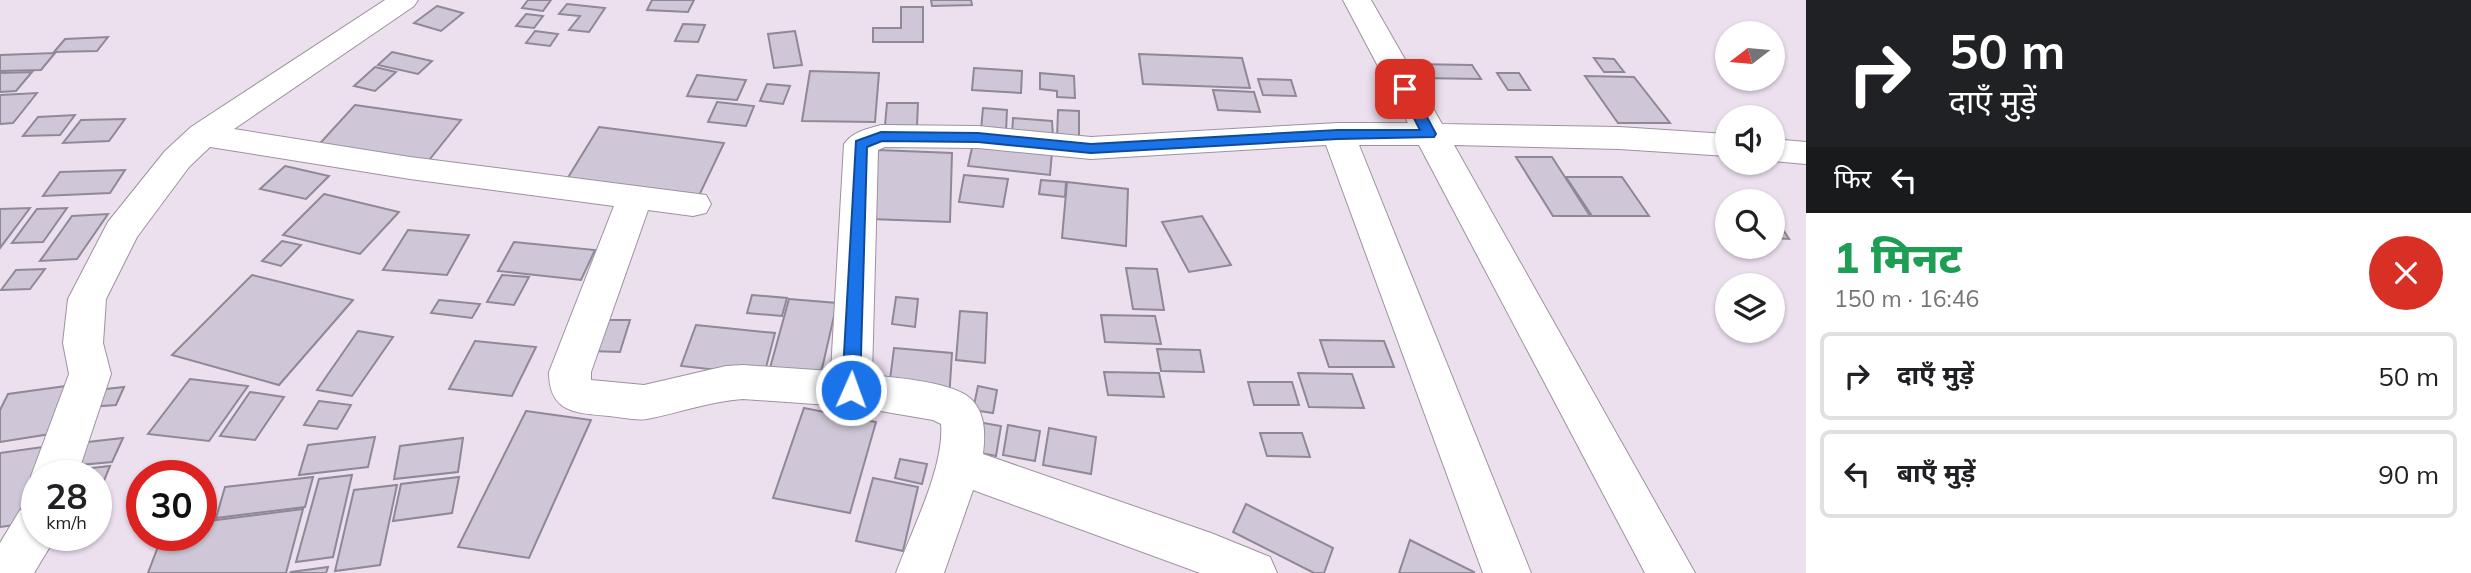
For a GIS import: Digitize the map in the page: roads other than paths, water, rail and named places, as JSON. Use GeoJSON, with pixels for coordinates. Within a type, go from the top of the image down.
{"type":"FeatureCollection","features":[{"type":"Feature","properties":{"kind":"street"},"geometry":{"type":"LineString","coordinates":[[60,460],[90,374],[83,343],[87,299],[121,231],[177,159],[203,135],[404,0]]}},
{"type":"Feature","properties":{"kind":"street"},"geometry":{"type":"LineString","coordinates":[[1357,0],[1671,573]]}},
{"type":"Feature","properties":{"kind":"street"},"geometry":{"type":"LineString","coordinates":[[1338,134],[1507,573]]}},
{"type":"Feature","properties":{"kind":"street"},"geometry":{"type":"LineString","coordinates":[[851,390],[860,144],[881,136],[978,137],[1091,148],[1338,134],[1619,138],[1715,144]]}},
{"type":"Feature","properties":{"kind":"street"},"geometry":{"type":"LineString","coordinates":[[203,135],[397,166],[694,204]]}},
{"type":"Feature","properties":{"kind":"street"},"geometry":{"type":"LineString","coordinates":[[1785,151],[1806,153]]}},
{"type":"Feature","properties":{"kind":"street"},"geometry":{"type":"LineString","coordinates":[[635,197],[570,372],[570,388],[579,396],[644,402],[658,401],[726,383],[743,382],[851,390],[943,403],[957,412],[964,426],[958,465],[920,573]]}},
{"type":"Feature","properties":{"kind":"street"},"geometry":{"type":"LineString","coordinates":[[958,465],[1211,555],[1253,573]]}},
{"type":"Feature","properties":{"kind":"street"},"geometry":{"type":"LineString","coordinates":[[8,573],[21,551]]}}]}
